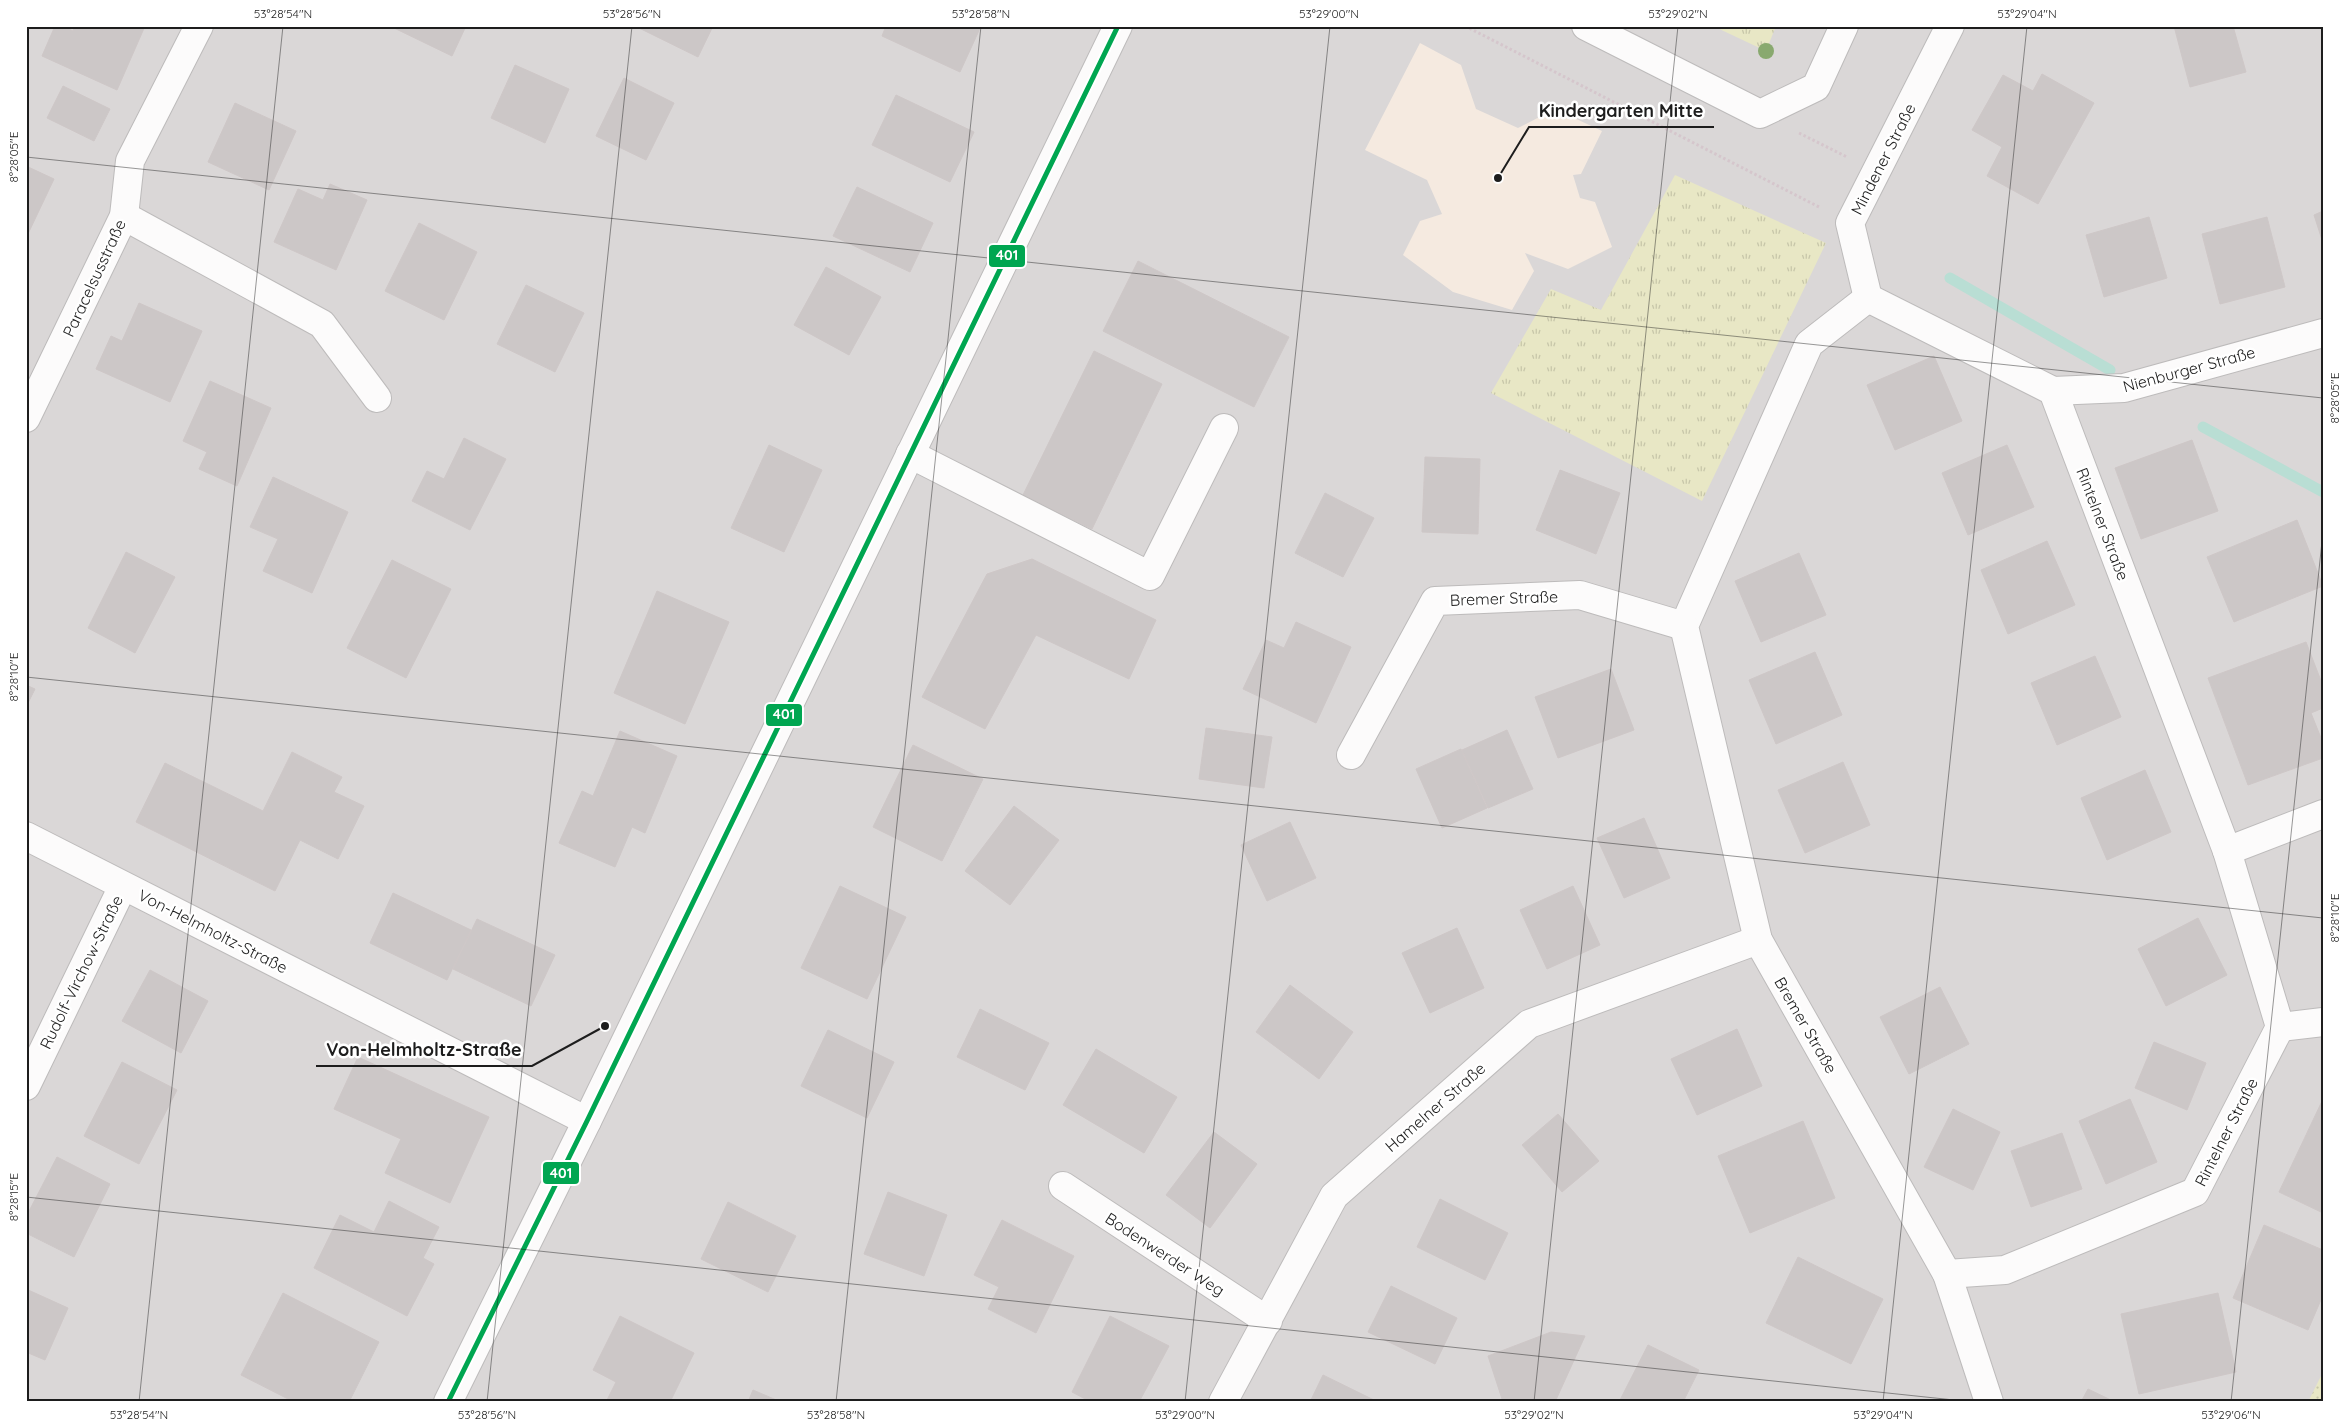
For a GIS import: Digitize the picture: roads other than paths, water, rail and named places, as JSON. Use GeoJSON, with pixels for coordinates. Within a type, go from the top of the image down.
{"type":"FeatureCollection","features":[{"type":"Feature","properties":{"kind":"street","name":"Paracelsusstraße"},"geometry":{"type":"LineString","coordinates":[[26,418],[124,216],[130,161],[198,26]]}},
{"type":"Feature","properties":{"kind":"street"},"geometry":{"type":"LineString","coordinates":[[449,1401],[587,1121],[1118,26]]}},
{"type":"Feature","properties":{"kind":"street"},"geometry":{"type":"LineString","coordinates":[[1586,26],[1760,114],[1816,87],[1844,26]]}},
{"type":"Feature","properties":{"kind":"street","name":"Mindener Straße"},"geometry":{"type":"LineString","coordinates":[[1868,298],[1850,223],[1950,26]]}},
{"type":"Feature","properties":{"kind":"street"},"geometry":{"type":"LineString","coordinates":[[124,216],[322,324],[377,398]]}},
{"type":"Feature","properties":{"kind":"street"},"geometry":{"type":"LineString","coordinates":[[1684,626],[1810,344],[1868,298],[2052,391]]}},
{"type":"Feature","properties":{"kind":"street","name":"Nienburger Straße"},"geometry":{"type":"LineString","coordinates":[[2052,391],[2124,388],[2323,333]]}},
{"type":"Feature","properties":{"kind":"street","name":"Rintelner Straße"},"geometry":{"type":"LineString","coordinates":[[1947,1274],[2005,1270],[2195,1192],[2280,1027],[2227,851],[2052,391]]}},
{"type":"Feature","properties":{"kind":"street"},"geometry":{"type":"LineString","coordinates":[[910,454],[1150,576],[1224,428]]}},
{"type":"Feature","properties":{"kind":"street","name":"Bremer Straße"},"geometry":{"type":"LineString","coordinates":[[1351,755],[1435,601],[1580,595],[1684,626],[1758,940],[1947,1274],[1989,1402]]}},
{"type":"Feature","properties":{"kind":"street"},"geometry":{"type":"LineString","coordinates":[[2227,851],[2323,814]]}},
{"type":"Feature","properties":{"kind":"street","name":"Von-Helmholtz-Straße"},"geometry":{"type":"LineString","coordinates":[[26,836],[587,1121]]}},
{"type":"Feature","properties":{"kind":"street","name":"Rudolf-Virchow-Straße"},"geometry":{"type":"LineString","coordinates":[[26,1086],[123,886]]}},
{"type":"Feature","properties":{"kind":"street","name":"Hamelner Straße"},"geometry":{"type":"LineString","coordinates":[[1223,1402],[1334,1196],[1529,1024],[1758,940]]}},
{"type":"Feature","properties":{"kind":"street"},"geometry":{"type":"LineString","coordinates":[[2280,1027],[2323,1022]]}},
{"type":"Feature","properties":{"kind":"street","name":"Bodenwerder Weg"},"geometry":{"type":"LineString","coordinates":[[1063,1186],[1268,1321]]}},
{"type":"Feature","properties":{"kind":"waterway"},"geometry":{"type":"LineString","coordinates":[[1950,278],[2110,370]]}},
{"type":"Feature","properties":{"kind":"waterway"},"geometry":{"type":"LineString","coordinates":[[2203,427],[2323,492]]}},
{"type":"Feature","properties":{"kind":"place","name":"Kindergarten Mitte"},"geometry":{"type":"Point","coordinates":[1498,178]}},
{"type":"Feature","properties":{"kind":"place","name":"Von-Helmholtz-Straße"},"geometry":{"type":"Point","coordinates":[605,1026]}}]}
